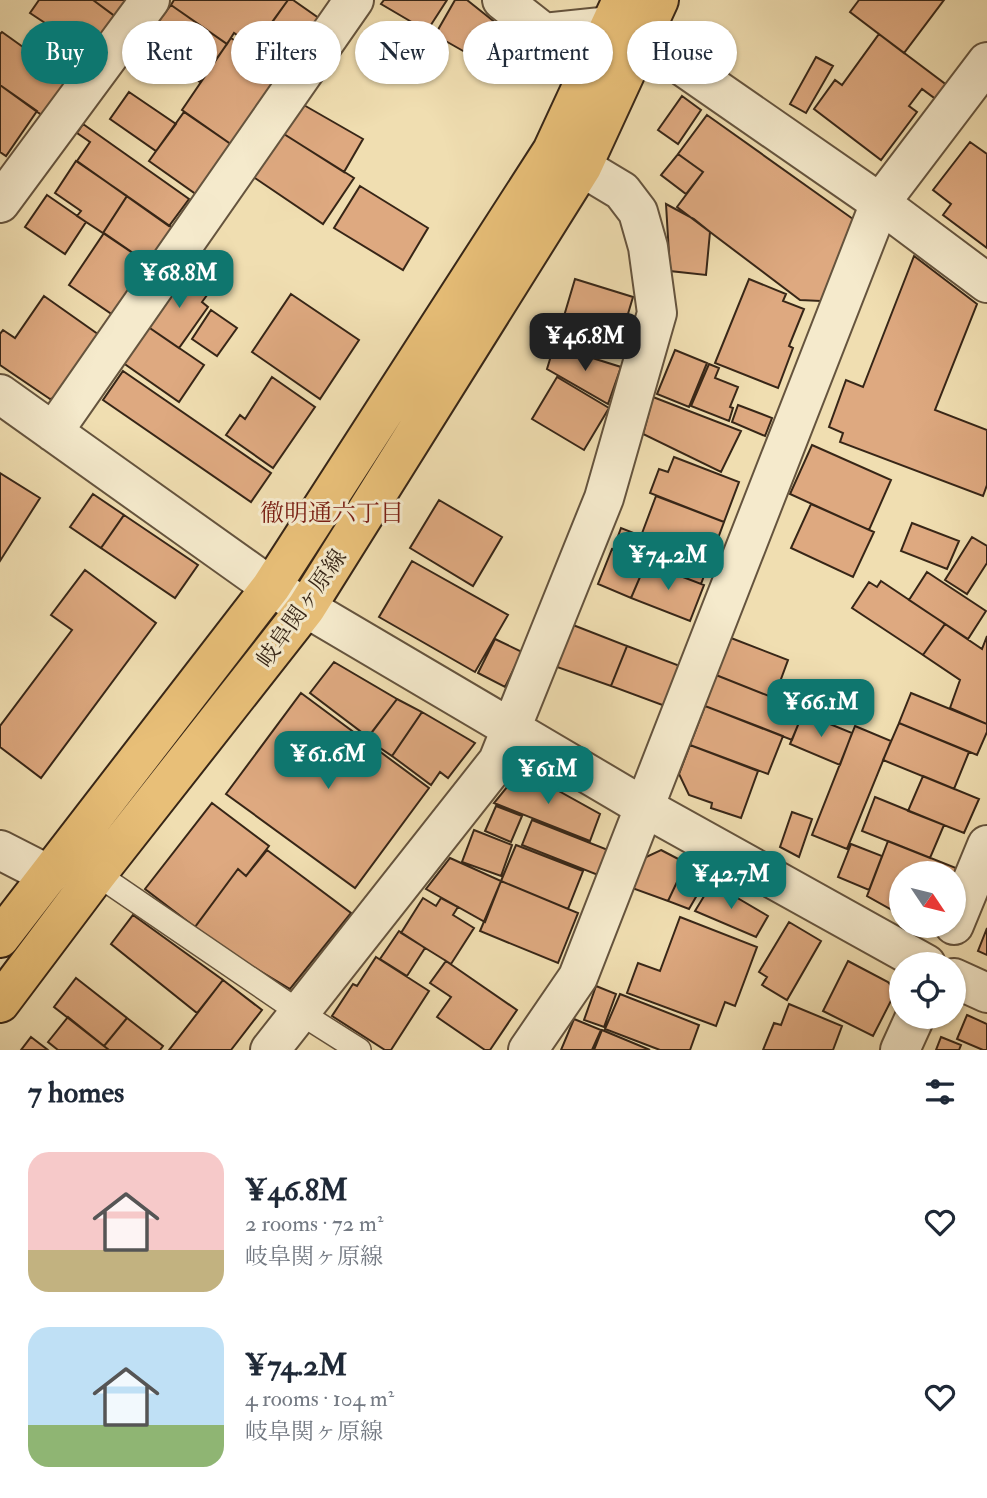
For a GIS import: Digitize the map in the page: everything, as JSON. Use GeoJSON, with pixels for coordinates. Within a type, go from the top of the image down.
{"type":"FeatureCollection","features":[{"type":"Feature","properties":{"kind":"main road","name":"岐阜関ヶ原線"},"geometry":{"type":"LineString","coordinates":[[0,938],[271,587],[552,151],[625,21],[659,0]]}},
{"type":"Feature","properties":{"kind":"main road","name":"岐阜関ヶ原線"},"geometry":{"type":"LineString","coordinates":[[0,1003],[97,874],[306,608],[582,167],[625,21]]}},
{"type":"Feature","properties":{"kind":"street"},"geometry":{"type":"LineString","coordinates":[[0,203],[150,0]]}},
{"type":"Feature","properties":{"kind":"street"},"geometry":{"type":"LineString","coordinates":[[53,432],[354,0]]}},
{"type":"Feature","properties":{"kind":"street"},"geometry":{"type":"LineString","coordinates":[[502,0],[544,33],[625,21],[987,283]]}},
{"type":"Feature","properties":{"kind":"street"},"geometry":{"type":"LineString","coordinates":[[528,1050],[578,977],[880,203],[987,62]]}},
{"type":"Feature","properties":{"kind":"street"},"geometry":{"type":"LineString","coordinates":[[270,1050],[498,761],[604,498],[657,313],[648,247],[638,212],[622,191],[582,167]]}},
{"type":"Feature","properties":{"kind":"street"},"geometry":{"type":"LineString","coordinates":[[0,394],[271,587],[644,807],[904,952]]}},
{"type":"Feature","properties":{"kind":"street"},"geometry":{"type":"LineString","coordinates":[[966,896],[987,845]]}},
{"type":"Feature","properties":{"kind":"street"},"geometry":{"type":"LineString","coordinates":[[0,850],[49,875]]}},
{"type":"Feature","properties":{"kind":"street"},"geometry":{"type":"LineString","coordinates":[[966,983],[987,993]]}},
{"type":"Feature","properties":{"kind":"street"},"geometry":{"type":"LineString","coordinates":[[900,1050],[910,1029]]}},
{"type":"Feature","properties":{"kind":"lane"},"geometry":{"type":"LineString","coordinates":[[97,874],[359,1050]]}},
{"type":"Feature","properties":{"kind":"building"},"geometry":{"type":"Polygon","coordinates":[[[39,0],[93,0],[116,17],[108,28],[108,21],[42,21],[30,13],[39,0]]]}},
{"type":"Feature","properties":{"kind":"building"},"geometry":{"type":"Polygon","coordinates":[[[93,0],[128,0],[116,17],[93,0]]]}},
{"type":"Feature","properties":{"kind":"building"},"geometry":{"type":"Polygon","coordinates":[[[174,0],[288,0],[273,21],[231,21],[231,38],[227,44],[217,37],[217,21],[194,21],[171,5],[174,0]]]}},
{"type":"Feature","properties":{"kind":"building"},"geometry":{"type":"Polygon","coordinates":[[[288,0],[293,0],[323,21],[273,21],[288,0]]]}},
{"type":"Feature","properties":{"kind":"building"},"geometry":{"type":"Polygon","coordinates":[[[384,0],[447,0],[433,21],[410,21],[381,4],[384,0]]]}},
{"type":"Feature","properties":{"kind":"building"},"geometry":{"type":"Polygon","coordinates":[[[455,0],[467,0],[493,21],[463,21],[463,51],[449,43],[449,21],[443,21],[455,0]]]}},
{"type":"Feature","properties":{"kind":"building"},"geometry":{"type":"Polygon","coordinates":[[[859,0],[944,0],[904,53],[850,12],[859,0]]]}},
{"type":"Feature","properties":{"kind":"building"},"geometry":{"type":"Polygon","coordinates":[[[171,5],[194,21],[159,21],[171,5]]]}},
{"type":"Feature","properties":{"kind":"building"},"geometry":{"type":"Polygon","coordinates":[[[2,32],[21,46],[21,84],[66,84],[43,116],[0,85],[2,32]]]}},
{"type":"Feature","properties":{"kind":"building"},"geometry":{"type":"Polygon","coordinates":[[[879,34],[948,86],[937,100],[922,89],[909,106],[917,112],[881,160],[814,109],[835,80],[842,85],[879,34]]]}},
{"type":"Feature","properties":{"kind":"building"},"geometry":{"type":"Polygon","coordinates":[[[217,37],[227,44],[217,58],[217,37]]]}},
{"type":"Feature","properties":{"kind":"building"},"geometry":{"type":"Polygon","coordinates":[[[231,38],[231,84],[279,84],[235,147],[182,110],[200,84],[217,84],[217,59],[231,38]]]}},
{"type":"Feature","properties":{"kind":"building"},"geometry":{"type":"Polygon","coordinates":[[[816,57],[833,66],[806,113],[790,104],[816,57]]]}},
{"type":"Feature","properties":{"kind":"building"},"geometry":{"type":"Polygon","coordinates":[[[0,85],[37,111],[6,156],[0,152],[0,85]]]}},
{"type":"Feature","properties":{"kind":"building"},"geometry":{"type":"Polygon","coordinates":[[[129,92],[176,124],[156,151],[110,119],[129,92]]]}},
{"type":"Feature","properties":{"kind":"building"},"geometry":{"type":"Polygon","coordinates":[[[682,96],[701,110],[678,144],[658,130],[682,96]]]}},
{"type":"Feature","properties":{"kind":"building"},"geometry":{"type":"Polygon","coordinates":[[[302,104],[363,139],[344,172],[284,134],[302,104]]]}},
{"type":"Feature","properties":{"kind":"building"},"geometry":{"type":"Polygon","coordinates":[[[184,112],[235,147],[200,197],[149,161],[184,112]]]}},
{"type":"Feature","properties":{"kind":"building"},"geometry":{"type":"Polygon","coordinates":[[[707,115],[853,219],[821,301],[800,300],[677,207],[703,172],[678,154],[707,115]]]}},
{"type":"Feature","properties":{"kind":"building"},"geometry":{"type":"Polygon","coordinates":[[[83,124],[189,199],[169,226],[77,161],[90,142],[77,133],[83,124]]]}},
{"type":"Feature","properties":{"kind":"building"},"geometry":{"type":"Polygon","coordinates":[[[279,131],[354,178],[323,224],[249,174],[279,131]]]}},
{"type":"Feature","properties":{"kind":"building"},"geometry":{"type":"Polygon","coordinates":[[[970,142],[987,154],[987,248],[943,215],[951,204],[933,190],[970,142]]]}},
{"type":"Feature","properties":{"kind":"building"},"geometry":{"type":"Polygon","coordinates":[[[678,154],[703,172],[686,194],[661,175],[678,154]]]}},
{"type":"Feature","properties":{"kind":"building"},"geometry":{"type":"Polygon","coordinates":[[[76,161],[127,196],[103,233],[77,216],[81,211],[55,193],[76,161]]]}},
{"type":"Feature","properties":{"kind":"building"},"geometry":{"type":"Polygon","coordinates":[[[360,186],[428,228],[403,270],[334,228],[360,186]]]}},
{"type":"Feature","properties":{"kind":"building"},"geometry":{"type":"Polygon","coordinates":[[[47,195],[86,222],[65,254],[25,227],[47,195]]]}},
{"type":"Feature","properties":{"kind":"building"},"geometry":{"type":"Polygon","coordinates":[[[127,196],[177,231],[152,266],[103,233],[127,196]]]}},
{"type":"Feature","properties":{"kind":"building"},"geometry":{"type":"Polygon","coordinates":[[[666,204],[694,219],[710,232],[706,275],[670,271],[666,204]]]}},
{"type":"Feature","properties":{"kind":"building"},"geometry":{"type":"Polygon","coordinates":[[[104,233],[152,266],[116,317],[69,285],[104,233]]]}},
{"type":"Feature","properties":{"kind":"building"},"geometry":{"type":"Polygon","coordinates":[[[914,256],[977,304],[935,410],[987,430],[987,485],[983,496],[840,442],[843,433],[829,427],[846,380],[863,387],[914,256]]]}},
{"type":"Feature","properties":{"kind":"building"},"geometry":{"type":"Polygon","coordinates":[[[181,271],[210,291],[202,302],[208,307],[179,348],[144,324],[181,271]]]}},
{"type":"Feature","properties":{"kind":"building"},"geometry":{"type":"Polygon","coordinates":[[[575,279],[633,297],[622,334],[564,316],[575,279]]]}},
{"type":"Feature","properties":{"kind":"building"},"geometry":{"type":"Polygon","coordinates":[[[749,279],[786,294],[783,301],[804,309],[789,346],[793,348],[778,388],[715,363],[749,279]]]}},
{"type":"Feature","properties":{"kind":"building"},"geometry":{"type":"Polygon","coordinates":[[[291,294],[359,340],[320,399],[252,352],[291,294]]]}},
{"type":"Feature","properties":{"kind":"building"},"geometry":{"type":"Polygon","coordinates":[[[44,296],[102,337],[60,397],[50,399],[0,365],[0,334],[3,330],[15,338],[44,296]]]}},
{"type":"Feature","properties":{"kind":"building"},"geometry":{"type":"Polygon","coordinates":[[[211,310],[237,328],[217,356],[192,339],[211,310]]]}},
{"type":"Feature","properties":{"kind":"building"},"geometry":{"type":"Polygon","coordinates":[[[144,324],[204,365],[179,402],[119,360],[144,324]]]}},
{"type":"Feature","properties":{"kind":"building"},"geometry":{"type":"Polygon","coordinates":[[[554,346],[621,367],[608,404],[547,369],[554,346]]]}},
{"type":"Feature","properties":{"kind":"building"},"geometry":{"type":"Polygon","coordinates":[[[675,350],[707,363],[689,407],[657,394],[675,350]]]}},
{"type":"Feature","properties":{"kind":"building"},"geometry":{"type":"Polygon","coordinates":[[[709,364],[719,368],[715,378],[738,387],[730,407],[733,408],[729,421],[691,406],[709,364]]]}},
{"type":"Feature","properties":{"kind":"building"},"geometry":{"type":"Polygon","coordinates":[[[123,371],[271,473],[251,502],[103,400],[123,371]]]}},
{"type":"Feature","properties":{"kind":"building"},"geometry":{"type":"Polygon","coordinates":[[[272,377],[315,407],[273,468],[226,435],[240,415],[245,419],[272,377]]]}},
{"type":"Feature","properties":{"kind":"building"},"geometry":{"type":"Polygon","coordinates":[[[557,377],[609,408],[584,450],[532,419],[557,377]]]}},
{"type":"Feature","properties":{"kind":"building"},"geometry":{"type":"Polygon","coordinates":[[[653,397],[741,431],[721,472],[643,434],[653,397]]]}},
{"type":"Feature","properties":{"kind":"building"},"geometry":{"type":"Polygon","coordinates":[[[738,405],[772,418],[765,436],[732,422],[738,405]]]}},
{"type":"Feature","properties":{"kind":"building"},"geometry":{"type":"Polygon","coordinates":[[[812,445],[891,480],[869,530],[790,494],[812,445]]]}},
{"type":"Feature","properties":{"kind":"building"},"geometry":{"type":"Polygon","coordinates":[[[674,457],[739,482],[724,522],[650,493],[659,469],[668,472],[674,457]]]}},
{"type":"Feature","properties":{"kind":"building"},"geometry":{"type":"Polygon","coordinates":[[[0,473],[40,498],[0,561],[0,473]]]}},
{"type":"Feature","properties":{"kind":"building"},"geometry":{"type":"Polygon","coordinates":[[[93,494],[124,515],[101,548],[70,527],[93,494]]]}},
{"type":"Feature","properties":{"kind":"building"},"geometry":{"type":"Polygon","coordinates":[[[656,496],[724,522],[701,584],[613,550],[621,528],[641,536],[656,496]]]}},
{"type":"Feature","properties":{"kind":"building"},"geometry":{"type":"Polygon","coordinates":[[[439,500],[502,537],[473,586],[410,548],[439,500]]]}},
{"type":"Feature","properties":{"kind":"building"},"geometry":{"type":"Polygon","coordinates":[[[811,504],[874,532],[853,577],[791,548],[811,504]]]}},
{"type":"Feature","properties":{"kind":"building"},"geometry":{"type":"Polygon","coordinates":[[[124,515],[198,565],[175,598],[101,548],[124,515]]]}},
{"type":"Feature","properties":{"kind":"building"},"geometry":{"type":"Polygon","coordinates":[[[912,523],[959,541],[947,569],[901,551],[912,523]]]}},
{"type":"Feature","properties":{"kind":"building"},"geometry":{"type":"Polygon","coordinates":[[[972,537],[987,546],[987,563],[967,594],[945,580],[972,537]]]}},
{"type":"Feature","properties":{"kind":"building"},"geometry":{"type":"Polygon","coordinates":[[[612,549],[646,563],[631,598],[598,584],[612,549]]]}},
{"type":"Feature","properties":{"kind":"building"},"geometry":{"type":"Polygon","coordinates":[[[412,561],[508,615],[475,672],[379,617],[412,561]]]}},
{"type":"Feature","properties":{"kind":"building"},"geometry":{"type":"Polygon","coordinates":[[[646,563],[704,585],[690,621],[631,598],[646,563]]]}},
{"type":"Feature","properties":{"kind":"building"},"geometry":{"type":"Polygon","coordinates":[[[85,570],[156,623],[41,778],[0,747],[0,726],[72,630],[51,615],[85,570]]]}},
{"type":"Feature","properties":{"kind":"building"},"geometry":{"type":"Polygon","coordinates":[[[927,572],[986,611],[968,639],[909,600],[927,572]]]}},
{"type":"Feature","properties":{"kind":"building"},"geometry":{"type":"Polygon","coordinates":[[[881,581],[945,624],[923,655],[852,608],[869,582],[877,587],[881,581]]]}},
{"type":"Feature","properties":{"kind":"building"},"geometry":{"type":"Polygon","coordinates":[[[945,624],[982,649],[987,636],[987,724],[950,708],[960,680],[923,655],[945,624]]]}},
{"type":"Feature","properties":{"kind":"building"},"geometry":{"type":"Polygon","coordinates":[[[573,625],[627,646],[611,686],[557,667],[573,625]]]}},
{"type":"Feature","properties":{"kind":"building"},"geometry":{"type":"Polygon","coordinates":[[[731,638],[788,660],[774,698],[716,675],[731,638]]]}},
{"type":"Feature","properties":{"kind":"building"},"geometry":{"type":"Polygon","coordinates":[[[495,639],[522,652],[505,687],[478,673],[495,639]]]}},
{"type":"Feature","properties":{"kind":"building"},"geometry":{"type":"Polygon","coordinates":[[[627,646],[680,666],[665,706],[611,686],[627,646]]]}},
{"type":"Feature","properties":{"kind":"building"},"geometry":{"type":"Polygon","coordinates":[[[334,662],[397,699],[368,737],[310,693],[334,662]]]}},
{"type":"Feature","properties":{"kind":"building"},"geometry":{"type":"Polygon","coordinates":[[[716,675],[804,710],[792,740],[705,706],[716,675]]]}},
{"type":"Feature","properties":{"kind":"building"},"geometry":{"type":"Polygon","coordinates":[[[301,693],[429,788],[355,888],[226,794],[301,693]]]}},
{"type":"Feature","properties":{"kind":"building"},"geometry":{"type":"Polygon","coordinates":[[[911,693],[987,724],[987,732],[977,755],[899,723],[911,693]]]}},
{"type":"Feature","properties":{"kind":"building"},"geometry":{"type":"Polygon","coordinates":[[[397,699],[422,712],[392,756],[367,739],[397,699]]]}},
{"type":"Feature","properties":{"kind":"building"},"geometry":{"type":"Polygon","coordinates":[[[705,706],[783,736],[768,774],[690,745],[705,706]]]}},
{"type":"Feature","properties":{"kind":"building"},"geometry":{"type":"Polygon","coordinates":[[[422,712],[475,743],[448,778],[440,772],[431,785],[392,756],[422,712]]]}},
{"type":"Feature","properties":{"kind":"building"},"geometry":{"type":"Polygon","coordinates":[[[803,713],[852,733],[840,765],[790,744],[803,713]]]}},
{"type":"Feature","properties":{"kind":"building"},"geometry":{"type":"Polygon","coordinates":[[[899,723],[969,752],[954,789],[883,760],[899,723]]]}},
{"type":"Feature","properties":{"kind":"building"},"geometry":{"type":"Polygon","coordinates":[[[855,726],[891,741],[847,849],[812,835],[855,726]]]}},
{"type":"Feature","properties":{"kind":"building"},"geometry":{"type":"Polygon","coordinates":[[[690,745],[758,771],[741,818],[711,808],[712,803],[689,795],[679,774],[690,745]]]}},
{"type":"Feature","properties":{"kind":"building"},"geometry":{"type":"Polygon","coordinates":[[[521,770],[600,814],[590,841],[494,803],[521,770]]]}},
{"type":"Feature","properties":{"kind":"building"},"geometry":{"type":"Polygon","coordinates":[[[923,776],[979,799],[964,833],[908,811],[923,776]]]}},
{"type":"Feature","properties":{"kind":"building"},"geometry":{"type":"Polygon","coordinates":[[[875,797],[944,825],[930,858],[862,831],[875,797]]]}},
{"type":"Feature","properties":{"kind":"building"},"geometry":{"type":"Polygon","coordinates":[[[212,803],[269,846],[246,876],[238,869],[195,927],[145,889],[212,803]]]}},
{"type":"Feature","properties":{"kind":"building"},"geometry":{"type":"Polygon","coordinates":[[[496,806],[522,816],[511,842],[485,831],[496,806]]]}},
{"type":"Feature","properties":{"kind":"building"},"geometry":{"type":"Polygon","coordinates":[[[792,812],[812,819],[799,857],[780,847],[792,812]]]}},
{"type":"Feature","properties":{"kind":"building"},"geometry":{"type":"Polygon","coordinates":[[[532,820],[608,850],[598,875],[522,845],[532,820]]]}},
{"type":"Feature","properties":{"kind":"building"},"geometry":{"type":"Polygon","coordinates":[[[474,830],[512,845],[501,876],[462,862],[474,830]]]}},
{"type":"Feature","properties":{"kind":"building"},"geometry":{"type":"Polygon","coordinates":[[[888,841],[938,861],[889,861],[889,908],[867,896],[888,841]]]}},
{"type":"Feature","properties":{"kind":"building"},"geometry":{"type":"Polygon","coordinates":[[[851,844],[882,856],[869,890],[838,877],[851,844]]]}},
{"type":"Feature","properties":{"kind":"building"},"geometry":{"type":"Polygon","coordinates":[[[516,845],[583,871],[568,909],[501,881],[516,845]]]}},
{"type":"Feature","properties":{"kind":"building"},"geometry":{"type":"Polygon","coordinates":[[[267,850],[351,913],[290,989],[230,953],[195,927],[238,869],[246,876],[267,850]]]}},
{"type":"Feature","properties":{"kind":"building"},"geometry":{"type":"Polygon","coordinates":[[[661,850],[686,863],[668,901],[632,888],[644,858],[661,850]]]}},
{"type":"Feature","properties":{"kind":"building"},"geometry":{"type":"Polygon","coordinates":[[[450,858],[501,881],[485,922],[426,889],[450,858]]]}},
{"type":"Feature","properties":{"kind":"building"},"geometry":{"type":"Polygon","coordinates":[[[686,863],[708,876],[689,909],[668,901],[686,863]]]}},
{"type":"Feature","properties":{"kind":"building"},"geometry":{"type":"Polygon","coordinates":[[[501,881],[578,913],[558,963],[480,931],[501,881]]]}},
{"type":"Feature","properties":{"kind":"building"},"geometry":{"type":"Polygon","coordinates":[[[712,883],[768,916],[756,937],[695,911],[712,883]]]}},
{"type":"Feature","properties":{"kind":"building"},"geometry":{"type":"Polygon","coordinates":[[[423,898],[436,906],[441,898],[458,907],[453,915],[474,928],[451,964],[401,933],[423,898]]]}},
{"type":"Feature","properties":{"kind":"building"},"geometry":{"type":"Polygon","coordinates":[[[133,915],[223,980],[197,1013],[111,944],[133,915]]]}},
{"type":"Feature","properties":{"kind":"building"},"geometry":{"type":"Polygon","coordinates":[[[680,917],[757,947],[735,1006],[725,1002],[716,1026],[627,993],[638,963],[660,971],[680,917]]]}},
{"type":"Feature","properties":{"kind":"building"},"geometry":{"type":"Polygon","coordinates":[[[789,922],[821,941],[787,1000],[762,985],[767,977],[759,972],[789,922]]]}},
{"type":"Feature","properties":{"kind":"building"},"geometry":{"type":"Polygon","coordinates":[[[987,928],[987,955],[978,951],[987,928]]]}},
{"type":"Feature","properties":{"kind":"building"},"geometry":{"type":"Polygon","coordinates":[[[399,931],[425,948],[407,976],[380,959],[399,931]]]}},
{"type":"Feature","properties":{"kind":"building"},"geometry":{"type":"Polygon","coordinates":[[[376,957],[429,991],[391,1050],[385,1050],[332,1016],[353,984],[357,986],[376,957]]]}},
{"type":"Feature","properties":{"kind":"building"},"geometry":{"type":"Polygon","coordinates":[[[446,961],[517,1010],[490,1050],[485,1050],[437,1017],[451,997],[430,983],[446,961]]]}},
{"type":"Feature","properties":{"kind":"building"},"geometry":{"type":"Polygon","coordinates":[[[848,961],[889,983],[889,1005],[873,1036],[823,1011],[848,961]]]}},
{"type":"Feature","properties":{"kind":"building"},"geometry":{"type":"Polygon","coordinates":[[[76,978],[127,1018],[104,1046],[54,1007],[76,978]]]}},
{"type":"Feature","properties":{"kind":"building"},"geometry":{"type":"Polygon","coordinates":[[[223,980],[262,1010],[231,1050],[169,1050],[223,980]]]}},
{"type":"Feature","properties":{"kind":"building"},"geometry":{"type":"Polygon","coordinates":[[[596,986],[616,994],[604,1027],[584,1020],[596,986]]]}},
{"type":"Feature","properties":{"kind":"building"},"geometry":{"type":"Polygon","coordinates":[[[620,994],[699,1025],[690,1050],[660,1050],[605,1029],[620,994]]]}},
{"type":"Feature","properties":{"kind":"building"},"geometry":{"type":"Polygon","coordinates":[[[789,1004],[842,1026],[833,1050],[763,1050],[774,1023],[781,1025],[789,1004]]]}},
{"type":"Feature","properties":{"kind":"building"},"geometry":{"type":"Polygon","coordinates":[[[967,1015],[987,1024],[987,1050],[957,1039],[961,1029],[966,1029],[967,1015]]]}},
{"type":"Feature","properties":{"kind":"building"},"geometry":{"type":"Polygon","coordinates":[[[68,1017],[109,1050],[58,1050],[48,1042],[68,1017]]]}},
{"type":"Feature","properties":{"kind":"building"},"geometry":{"type":"Polygon","coordinates":[[[127,1018],[163,1046],[160,1050],[109,1050],[104,1046],[127,1018]]]}},
{"type":"Feature","properties":{"kind":"building"},"geometry":{"type":"Polygon","coordinates":[[[574,1019],[601,1030],[592,1050],[561,1050],[574,1019]]]}},
{"type":"Feature","properties":{"kind":"building"},"geometry":{"type":"Polygon","coordinates":[[[602,1030],[650,1050],[594,1050],[602,1030]]]}},
{"type":"Feature","properties":{"kind":"building"},"geometry":{"type":"Polygon","coordinates":[[[31,1037],[48,1050],[21,1050],[31,1037]]]}},
{"type":"Feature","properties":{"kind":"building"},"geometry":{"type":"Polygon","coordinates":[[[941,1037],[961,1045],[959,1050],[936,1050],[941,1037]]]}},
{"type":"Feature","properties":{"kind":"district","name":"徹明通六丁目"},"geometry":{"type":"Point","coordinates":[332,513]}}]}
